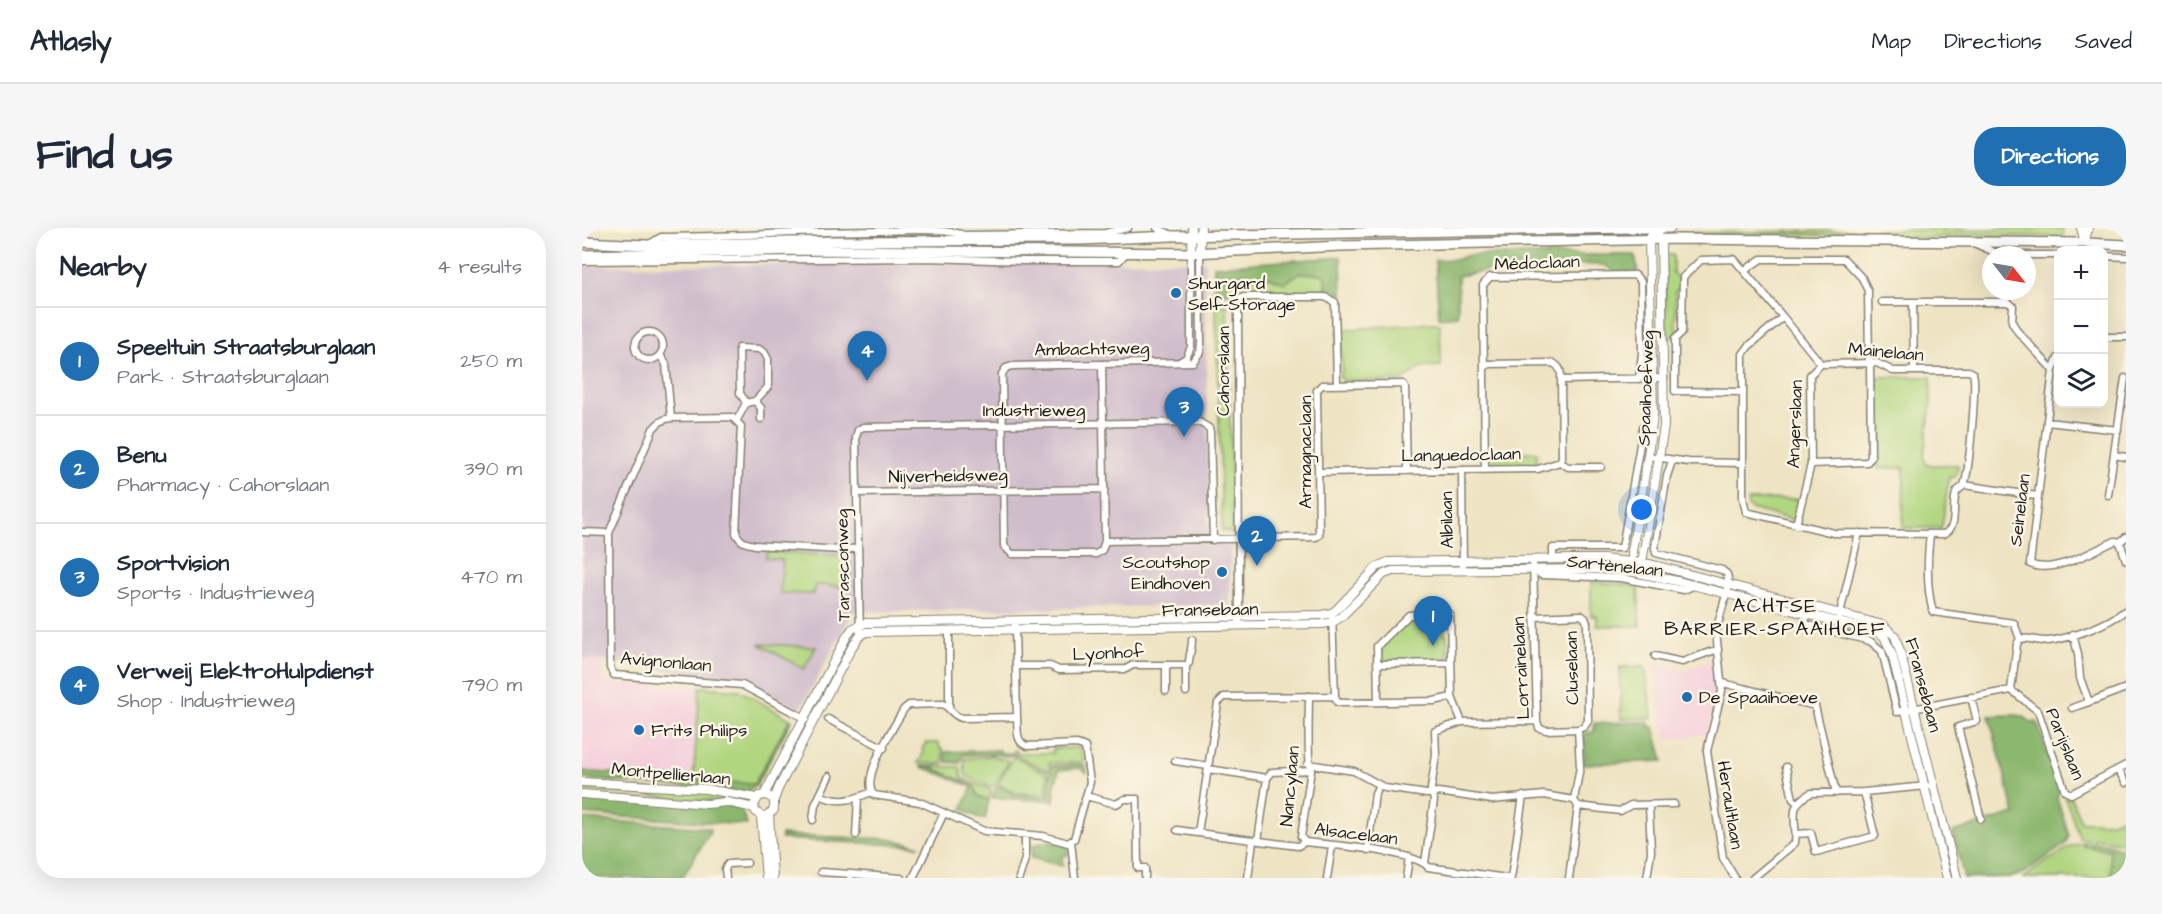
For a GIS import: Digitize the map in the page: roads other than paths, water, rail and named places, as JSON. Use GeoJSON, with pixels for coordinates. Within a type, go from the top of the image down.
{"type":"FeatureCollection","features":[{"type":"Feature","properties":{"kind":"main road"},"geometry":{"type":"LineString","coordinates":[[582,242],[647,245],[1080,240],[1172,236],[1196,232],[1633,228]]}},
{"type":"Feature","properties":{"kind":"main road"},"geometry":{"type":"LineString","coordinates":[[1640,228],[1670,228]]}},
{"type":"Feature","properties":{"kind":"main road"},"geometry":{"type":"LineString","coordinates":[[582,255],[800,250],[1196,253],[1341,246],[1649,239],[2126,245]]}},
{"type":"Feature","properties":{"kind":"street"},"geometry":{"type":"LineString","coordinates":[[647,245],[661,237],[725,237],[832,231],[945,229],[965,235],[1105,233],[1128,228]]}},
{"type":"Feature","properties":{"kind":"street"},"geometry":{"type":"LineString","coordinates":[[1157,228],[1172,236]]}},
{"type":"Feature","properties":{"kind":"street"},"geometry":{"type":"LineString","coordinates":[[1655,228],[1662,239]]}},
{"type":"Feature","properties":{"kind":"street","name":"Spaaihoefweg"},"geometry":{"type":"LineString","coordinates":[[1634,572],[1631,562],[1653,413],[1649,239],[1655,228]]}},
{"type":"Feature","properties":{"kind":"street"},"geometry":{"type":"LineString","coordinates":[[2081,228],[2085,243]]}},
{"type":"Feature","properties":{"kind":"street"},"geometry":{"type":"LineString","coordinates":[[2085,243],[2088,228]]}},
{"type":"Feature","properties":{"kind":"street"},"geometry":{"type":"LineString","coordinates":[[1179,363],[1189,354],[1191,347],[1196,232]]}},
{"type":"Feature","properties":{"kind":"street","name":"Spaaihoefweg"},"geometry":{"type":"LineString","coordinates":[[1634,572],[1641,563],[1664,426],[1662,239]]}},
{"type":"Feature","properties":{"kind":"street"},"geometry":{"type":"LineString","coordinates":[[1970,242],[1982,247]]}},
{"type":"Feature","properties":{"kind":"street"},"geometry":{"type":"LineString","coordinates":[[582,261],[927,258],[1072,262],[1119,261],[1126,253]]}},
{"type":"Feature","properties":{"kind":"street"},"geometry":{"type":"LineString","coordinates":[[1179,363],[1187,363],[1197,358],[1201,344],[1196,253]]}},
{"type":"Feature","properties":{"kind":"street"},"geometry":{"type":"LineString","coordinates":[[2036,255],[2054,255]]}},
{"type":"Feature","properties":{"kind":"street"},"geometry":{"type":"LineString","coordinates":[[2108,256],[2126,257]]}},
{"type":"Feature","properties":{"kind":"street"},"geometry":{"type":"LineString","coordinates":[[1743,392],[1675,391],[1675,339],[1682,332],[1683,277],[1701,260],[1734,259],[1783,317]]}},
{"type":"Feature","properties":{"kind":"street"},"geometry":{"type":"LineString","coordinates":[[1744,271],[1761,259],[1844,259],[1862,278],[1868,291],[1871,458],[1867,462],[1811,464]]}},
{"type":"Feature","properties":{"kind":"street","name":"Médoclaan"},"geometry":{"type":"LineString","coordinates":[[1485,367],[1484,285],[1490,277],[1630,275],[1639,278]]}},
{"type":"Feature","properties":{"kind":"street","name":"Spaaihoefweg"},"geometry":{"type":"LineString","coordinates":[[1639,278],[1642,352],[1639,379]]}},
{"type":"Feature","properties":{"kind":"street","name":"Cahorslaan"},"geometry":{"type":"LineString","coordinates":[[1239,625],[1238,300],[1244,297],[1325,297],[1335,302],[1337,384]]}},
{"type":"Feature","properties":{"kind":"street"},"geometry":{"type":"LineString","coordinates":[[1913,302],[1914,371]]}},
{"type":"Feature","properties":{"kind":"street"},"geometry":{"type":"LineString","coordinates":[[1882,303],[2008,302],[2013,306],[2012,322],[2018,332],[2053,370]]}},
{"type":"Feature","properties":{"kind":"street","name":"Mainelaan"},"geometry":{"type":"LineString","coordinates":[[1783,317],[1821,364],[1877,363],[1893,371],[1969,371],[1973,373],[1975,407],[1964,485],[1957,492],[1952,527],[1949,532],[1944,534],[1834,533],[1746,512],[1743,498],[1743,354],[1783,317]]}},
{"type":"Feature","properties":{"kind":"street"},"geometry":{"type":"LineString","coordinates":[[1191,327],[1201,326]]}},
{"type":"Feature","properties":{"kind":"street"},"geometry":{"type":"LineString","coordinates":[[651,332],[660,337],[663,348],[660,355],[647,360],[640,357],[635,348],[640,335],[651,332]]}},
{"type":"Feature","properties":{"kind":"street"},"geometry":{"type":"LineString","coordinates":[[2108,337],[2126,337]]}},
{"type":"Feature","properties":{"kind":"street"},"geometry":{"type":"LineString","coordinates":[[740,348],[759,349],[768,359],[768,387],[755,401],[746,402],[740,393],[740,348]]}},
{"type":"Feature","properties":{"kind":"street"},"geometry":{"type":"LineString","coordinates":[[660,355],[666,364],[671,418],[732,417],[741,426],[736,533],[739,540],[745,543],[842,550],[858,548]]}},
{"type":"Feature","properties":{"kind":"street","name":"Ambachtsweg"},"geometry":{"type":"LineString","coordinates":[[1003,424],[1002,374],[1006,368],[1024,365],[1179,363]]}},
{"type":"Feature","properties":{"kind":"street"},"geometry":{"type":"LineString","coordinates":[[1485,470],[1485,367],[1488,364],[1553,363],[1558,365],[1562,380],[1562,458],[1560,462]]}},
{"type":"Feature","properties":{"kind":"street"},"geometry":{"type":"LineString","coordinates":[[1003,424],[1004,546],[1012,554],[1096,554],[1102,550],[1105,541],[1102,364]]}},
{"type":"Feature","properties":{"kind":"street","name":"Angerslaan"},"geometry":{"type":"LineString","coordinates":[[1796,525],[1808,479],[1808,468],[1811,464],[1810,375],[1821,364]]}},
{"type":"Feature","properties":{"kind":"street","name":"Seinelaan"},"geometry":{"type":"LineString","coordinates":[[2053,370],[2030,564],[2036,567],[2060,565],[2115,541],[2120,542],[2126,537]]}},
{"type":"Feature","properties":{"kind":"street"},"geometry":{"type":"LineString","coordinates":[[1562,380],[1664,378]]}},
{"type":"Feature","properties":{"kind":"street"},"geometry":{"type":"LineString","coordinates":[[2108,495],[2125,378]]}},
{"type":"Feature","properties":{"kind":"street","name":"Armagnaclaan"},"geometry":{"type":"LineString","coordinates":[[1239,540],[1316,537],[1319,535],[1317,390],[1322,385],[1403,384],[1405,388],[1407,471]]}},
{"type":"Feature","properties":{"kind":"street"},"geometry":{"type":"LineString","coordinates":[[755,401],[761,408],[761,419]]}},
{"type":"Feature","properties":{"kind":"street"},"geometry":{"type":"LineString","coordinates":[[737,420],[746,402]]}},
{"type":"Feature","properties":{"kind":"street","name":"Spaaihoefweg"},"geometry":{"type":"LineString","coordinates":[[1553,559],[1553,548],[1622,548],[1643,427],[1653,413]]}},
{"type":"Feature","properties":{"kind":"street","name":"Avignonlaan"},"geometry":{"type":"LineString","coordinates":[[671,418],[664,419],[654,429],[609,533],[610,668],[614,675],[742,685],[813,722]]}},
{"type":"Feature","properties":{"kind":"street"},"geometry":{"type":"LineString","coordinates":[[2047,422],[2118,430]]}},
{"type":"Feature","properties":{"kind":"street","name":"Industrieweg"},"geometry":{"type":"LineString","coordinates":[[857,493],[856,437],[858,430],[863,427],[1199,423],[1209,428],[1213,540]]}},
{"type":"Feature","properties":{"kind":"street"},"geometry":{"type":"LineString","coordinates":[[2114,455],[2126,457]]}},
{"type":"Feature","properties":{"kind":"street"},"geometry":{"type":"LineString","coordinates":[[1648,456],[1672,461],[1743,463]]}},
{"type":"Feature","properties":{"kind":"street","name":"Spaaihoefweg"},"geometry":{"type":"LineString","coordinates":[[1656,553],[1667,476],[1672,461]]}},
{"type":"Feature","properties":{"kind":"street","name":"Languedoclaan"},"geometry":{"type":"LineString","coordinates":[[1319,472],[1538,469],[1560,462],[1568,467],[1601,467]]}},
{"type":"Feature","properties":{"kind":"street","name":"Albilaan"},"geometry":{"type":"LineString","coordinates":[[1462,470],[1463,564]]}},
{"type":"Feature","properties":{"kind":"street"},"geometry":{"type":"LineString","coordinates":[[1964,485],[2037,496]]}},
{"type":"Feature","properties":{"kind":"street","name":"Nijverheidsweg"},"geometry":{"type":"LineString","coordinates":[[857,493],[1103,489]]}},
{"type":"Feature","properties":{"kind":"street","name":"Tarasconweg"},"geometry":{"type":"LineString","coordinates":[[857,493],[860,636]]}},
{"type":"Feature","properties":{"kind":"street"},"geometry":{"type":"LineString","coordinates":[[582,532],[609,533]]}},
{"type":"Feature","properties":{"kind":"street"},"geometry":{"type":"LineString","coordinates":[[1838,622],[1859,533]]}},
{"type":"Feature","properties":{"kind":"street"},"geometry":{"type":"LineString","coordinates":[[1930,534],[1929,597],[1933,612],[2014,623],[2020,639]]}},
{"type":"Feature","properties":{"kind":"street"},"geometry":{"type":"LineString","coordinates":[[1105,541],[1239,540]]}},
{"type":"Feature","properties":{"kind":"street"},"geometry":{"type":"LineString","coordinates":[[2120,542],[2126,560]]}},
{"type":"Feature","properties":{"kind":"street","name":"Fransebaan"},"geometry":{"type":"LineString","coordinates":[[1656,553],[1722,570],[1727,574],[1729,584]]}},
{"type":"Feature","properties":{"kind":"street","name":"Fransebaan"},"geometry":{"type":"LineString","coordinates":[[1533,564],[1553,559],[1603,559],[1641,563],[1840,612],[1883,625],[1890,630],[1895,636],[1900,651],[1924,787],[1947,878]]}},
{"type":"Feature","properties":{"kind":"street","name":"Fransebaan"},"geometry":{"type":"LineString","coordinates":[[860,636],[874,631],[949,630],[1015,624],[1239,615],[1322,615],[1332,613],[1377,567],[1388,562],[1533,564],[1602,569],[1634,572],[1695,585],[1877,632],[1884,636],[1892,654],[1934,784],[1957,878]]}},
{"type":"Feature","properties":{"kind":"street","name":"Fransebaan"},"geometry":{"type":"LineString","coordinates":[[859,625],[873,621],[1015,624],[1322,624],[1333,622],[1341,617],[1384,574],[1392,570],[1463,564]]}},
{"type":"Feature","properties":{"kind":"street","name":"Sartènelaan"},"geometry":{"type":"LineString","coordinates":[[1533,564],[1541,575],[1621,578],[1684,590],[1695,585]]}},
{"type":"Feature","properties":{"kind":"street","name":"Lorrainelaan"},"geometry":{"type":"LineString","coordinates":[[1533,564],[1537,721],[1539,728],[1546,730],[1578,729]]}},
{"type":"Feature","properties":{"kind":"street"},"geometry":{"type":"LineString","coordinates":[[1726,593],[1729,584]]}},
{"type":"Feature","properties":{"kind":"street","name":"Heraultlaan"},"geometry":{"type":"LineString","coordinates":[[1726,593],[1716,632],[1723,683],[1707,752],[1723,858],[1735,878]]}},
{"type":"Feature","properties":{"kind":"street"},"geometry":{"type":"LineString","coordinates":[[2020,639],[2047,641],[2088,630],[2126,610]]}},
{"type":"Feature","properties":{"kind":"street"},"geometry":{"type":"LineString","coordinates":[[1332,613],[1337,702],[1434,701],[1452,697]]}},
{"type":"Feature","properties":{"kind":"street"},"geometry":{"type":"LineString","coordinates":[[1378,702],[1377,646],[1409,615],[1453,614],[1452,697],[1462,722]]}},
{"type":"Feature","properties":{"kind":"street","name":"Fransebaan"},"geometry":{"type":"LineString","coordinates":[[1807,614],[1805,621],[1808,624],[1870,641],[1882,651],[1897,712],[1910,709]]}},
{"type":"Feature","properties":{"kind":"street","name":"Cluselaan"},"geometry":{"type":"LineString","coordinates":[[1533,617],[1581,615],[1585,618],[1587,623],[1588,721],[1584,727],[1578,729]]}},
{"type":"Feature","properties":{"kind":"street"},"geometry":{"type":"LineString","coordinates":[[1015,624],[1018,739],[1022,745],[1027,746],[1077,744],[1085,747],[1089,782],[1074,839],[1071,842],[1075,878]]}},
{"type":"Feature","properties":{"kind":"street"},"geometry":{"type":"LineString","coordinates":[[765,815],[754,808],[805,718],[847,636],[859,625]]}},
{"type":"Feature","properties":{"kind":"street"},"geometry":{"type":"LineString","coordinates":[[949,630],[949,708]]}},
{"type":"Feature","properties":{"kind":"street"},"geometry":{"type":"LineString","coordinates":[[2073,634],[2080,678],[2089,702]]}},
{"type":"Feature","properties":{"kind":"street"},"geometry":{"type":"LineString","coordinates":[[765,815],[775,807],[774,800],[778,789],[852,647],[860,636]]}},
{"type":"Feature","properties":{"kind":"street"},"geometry":{"type":"LineString","coordinates":[[1910,709],[2011,690],[2017,644],[2020,639]]}},
{"type":"Feature","properties":{"kind":"street"},"geometry":{"type":"LineString","coordinates":[[1186,692],[1186,665],[1192,653],[1192,640]]}},
{"type":"Feature","properties":{"kind":"street"},"geometry":{"type":"LineString","coordinates":[[1655,656],[1682,662],[1718,649]]}},
{"type":"Feature","properties":{"kind":"street"},"geometry":{"type":"LineString","coordinates":[[1377,664],[1451,663]]}},
{"type":"Feature","properties":{"kind":"street","name":"Lyonhof"},"geometry":{"type":"LineString","coordinates":[[1016,666],[1050,666],[1059,670],[1126,669],[1133,665],[1186,665]]}},
{"type":"Feature","properties":{"kind":"street","name":"Lyonhof"},"geometry":{"type":"LineString","coordinates":[[1166,665],[1166,691]]}},
{"type":"Feature","properties":{"kind":"street"},"geometry":{"type":"LineString","coordinates":[[1723,683],[1815,706],[1836,793]]}},
{"type":"Feature","properties":{"kind":"street"},"geometry":{"type":"LineString","coordinates":[[2072,708],[2126,688]]}},
{"type":"Feature","properties":{"kind":"street","name":"Parijslaan"},"geometry":{"type":"LineString","coordinates":[[2011,690],[2038,711],[2068,793],[2071,794],[2119,771],[2126,765]]}},
{"type":"Feature","properties":{"kind":"street","name":"Nancylaan"},"geometry":{"type":"LineString","coordinates":[[1305,842],[1301,837],[1309,767],[1309,696]]}},
{"type":"Feature","properties":{"kind":"street"},"geometry":{"type":"LineString","coordinates":[[1198,833],[1218,703],[1224,697],[1335,696]]}},
{"type":"Feature","properties":{"kind":"street"},"geometry":{"type":"LineString","coordinates":[[1971,697],[1977,721],[1958,727],[1981,819]]}},
{"type":"Feature","properties":{"kind":"street"},"geometry":{"type":"LineString","coordinates":[[1017,717],[962,718],[943,704],[906,706],[869,778],[869,789],[873,795],[920,802],[984,831],[1043,836],[1071,842]]}},
{"type":"Feature","properties":{"kind":"street"},"geometry":{"type":"LineString","coordinates":[[828,719],[884,748]]}},
{"type":"Feature","properties":{"kind":"street"},"geometry":{"type":"LineString","coordinates":[[1425,863],[1434,800],[1432,794],[1436,755],[1435,731],[1462,722],[1537,721]]}},
{"type":"Feature","properties":{"kind":"street"},"geometry":{"type":"LineString","coordinates":[[1569,878],[1580,767],[1578,729]]}},
{"type":"Feature","properties":{"kind":"street"},"geometry":{"type":"LineString","coordinates":[[1175,761],[1267,778]]}},
{"type":"Feature","properties":{"kind":"street"},"geometry":{"type":"LineString","coordinates":[[1786,766],[1793,799],[1797,803]]}},
{"type":"Feature","properties":{"kind":"street"},"geometry":{"type":"LineString","coordinates":[[1248,878],[1267,778],[1272,772],[1309,767],[1354,771],[1379,785],[1393,789],[1432,794],[1438,792],[1492,800],[1544,795],[1620,811],[1631,805],[1674,804]]}},
{"type":"Feature","properties":{"kind":"street"},"geometry":{"type":"LineString","coordinates":[[2119,771],[2126,783]]}},
{"type":"Feature","properties":{"kind":"street"},"geometry":{"type":"LineString","coordinates":[[813,820],[814,805],[830,776]]}},
{"type":"Feature","properties":{"kind":"street","name":"Montpellierlaan"},"geometry":{"type":"LineString","coordinates":[[582,782],[706,789],[760,796]]}},
{"type":"Feature","properties":{"kind":"street"},"geometry":{"type":"LineString","coordinates":[[1753,878],[1795,843],[1794,809],[1797,803],[1811,793],[1864,792],[1924,787],[1934,784]]}},
{"type":"Feature","properties":{"kind":"street"},"geometry":{"type":"LineString","coordinates":[[1368,850],[1375,794],[1379,785]]}},
{"type":"Feature","properties":{"kind":"street"},"geometry":{"type":"LineString","coordinates":[[820,795],[827,799],[849,801],[871,792]]}},
{"type":"Feature","properties":{"kind":"street"},"geometry":{"type":"LineString","coordinates":[[1796,834],[1811,833],[1816,852],[1875,836],[1864,792]]}},
{"type":"Feature","properties":{"kind":"street","name":"Montpellierlaan"},"geometry":{"type":"LineString","coordinates":[[582,794],[707,804],[727,802],[754,808]]}},
{"type":"Feature","properties":{"kind":"street"},"geometry":{"type":"LineString","coordinates":[[760,796],[770,796],[774,800]]}},
{"type":"Feature","properties":{"kind":"street"},"geometry":{"type":"LineString","coordinates":[[1086,796],[1116,804],[1125,799],[1137,799],[1138,868],[1145,868],[1145,878]]}},
{"type":"Feature","properties":{"kind":"street"},"geometry":{"type":"LineString","coordinates":[[1509,878],[1523,796]]}},
{"type":"Feature","properties":{"kind":"street"},"geometry":{"type":"LineString","coordinates":[[856,834],[858,798]]}},
{"type":"Feature","properties":{"kind":"street"},"geometry":{"type":"LineString","coordinates":[[1647,878],[1651,852],[1649,805]]}},
{"type":"Feature","properties":{"kind":"street"},"geometry":{"type":"LineString","coordinates":[[913,878],[944,813]]}},
{"type":"Feature","properties":{"kind":"street"},"geometry":{"type":"LineString","coordinates":[[765,815],[766,878]]}},
{"type":"Feature","properties":{"kind":"street"},"geometry":{"type":"LineString","coordinates":[[765,815],[773,878]]}},
{"type":"Feature","properties":{"kind":"street","name":"Alsacelaan"},"geometry":{"type":"LineString","coordinates":[[1177,831],[1298,846],[1305,842],[1368,850],[1409,857],[1425,863],[1428,867],[1509,878]]}},
{"type":"Feature","properties":{"kind":"street"},"geometry":{"type":"LineString","coordinates":[[1020,878],[1026,836]]}},
{"type":"Feature","properties":{"kind":"street"},"geometry":{"type":"LineString","coordinates":[[1327,878],[1332,846]]}},
{"type":"Feature","properties":{"kind":"street"},"geometry":{"type":"LineString","coordinates":[[1406,878],[1409,857]]}},
{"type":"Feature","properties":{"kind":"street"},"geometry":{"type":"LineString","coordinates":[[726,878],[725,869],[728,864],[747,862]]}},
{"type":"Feature","properties":{"kind":"street"},"geometry":{"type":"LineString","coordinates":[[820,872],[901,878]]}},
{"type":"Feature","properties":{"kind":"place","name":"Shurgard Self-Storage"},"geometry":{"type":"Point","coordinates":[1176,293]}},
{"type":"Feature","properties":{"kind":"place","name":"Verweij ElektroHulpdienst"},"geometry":{"type":"Point","coordinates":[867,381]}},
{"type":"Feature","properties":{"kind":"place","name":"Sportvision"},"geometry":{"type":"Point","coordinates":[1184,437]}},
{"type":"Feature","properties":{"kind":"place","name":"Benu"},"geometry":{"type":"Point","coordinates":[1257,566]}},
{"type":"Feature","properties":{"kind":"place","name":"Scoutshop Eindhoven"},"geometry":{"type":"Point","coordinates":[1222,572]}},
{"type":"Feature","properties":{"kind":"place","name":"Speeltuin Straatsburglaan"},"geometry":{"type":"Point","coordinates":[1433,646]}},
{"type":"Feature","properties":{"kind":"place","name":"De Spaaihoeve"},"geometry":{"type":"Point","coordinates":[1687,697]}},
{"type":"Feature","properties":{"kind":"place","name":"Frits Philips"},"geometry":{"type":"Point","coordinates":[639,730]}},
{"type":"Feature","properties":{"kind":"district","name":"ACHTSE BARRIER-SPAAIHOEF"},"geometry":{"type":"Point","coordinates":[1775,618]}}]}
